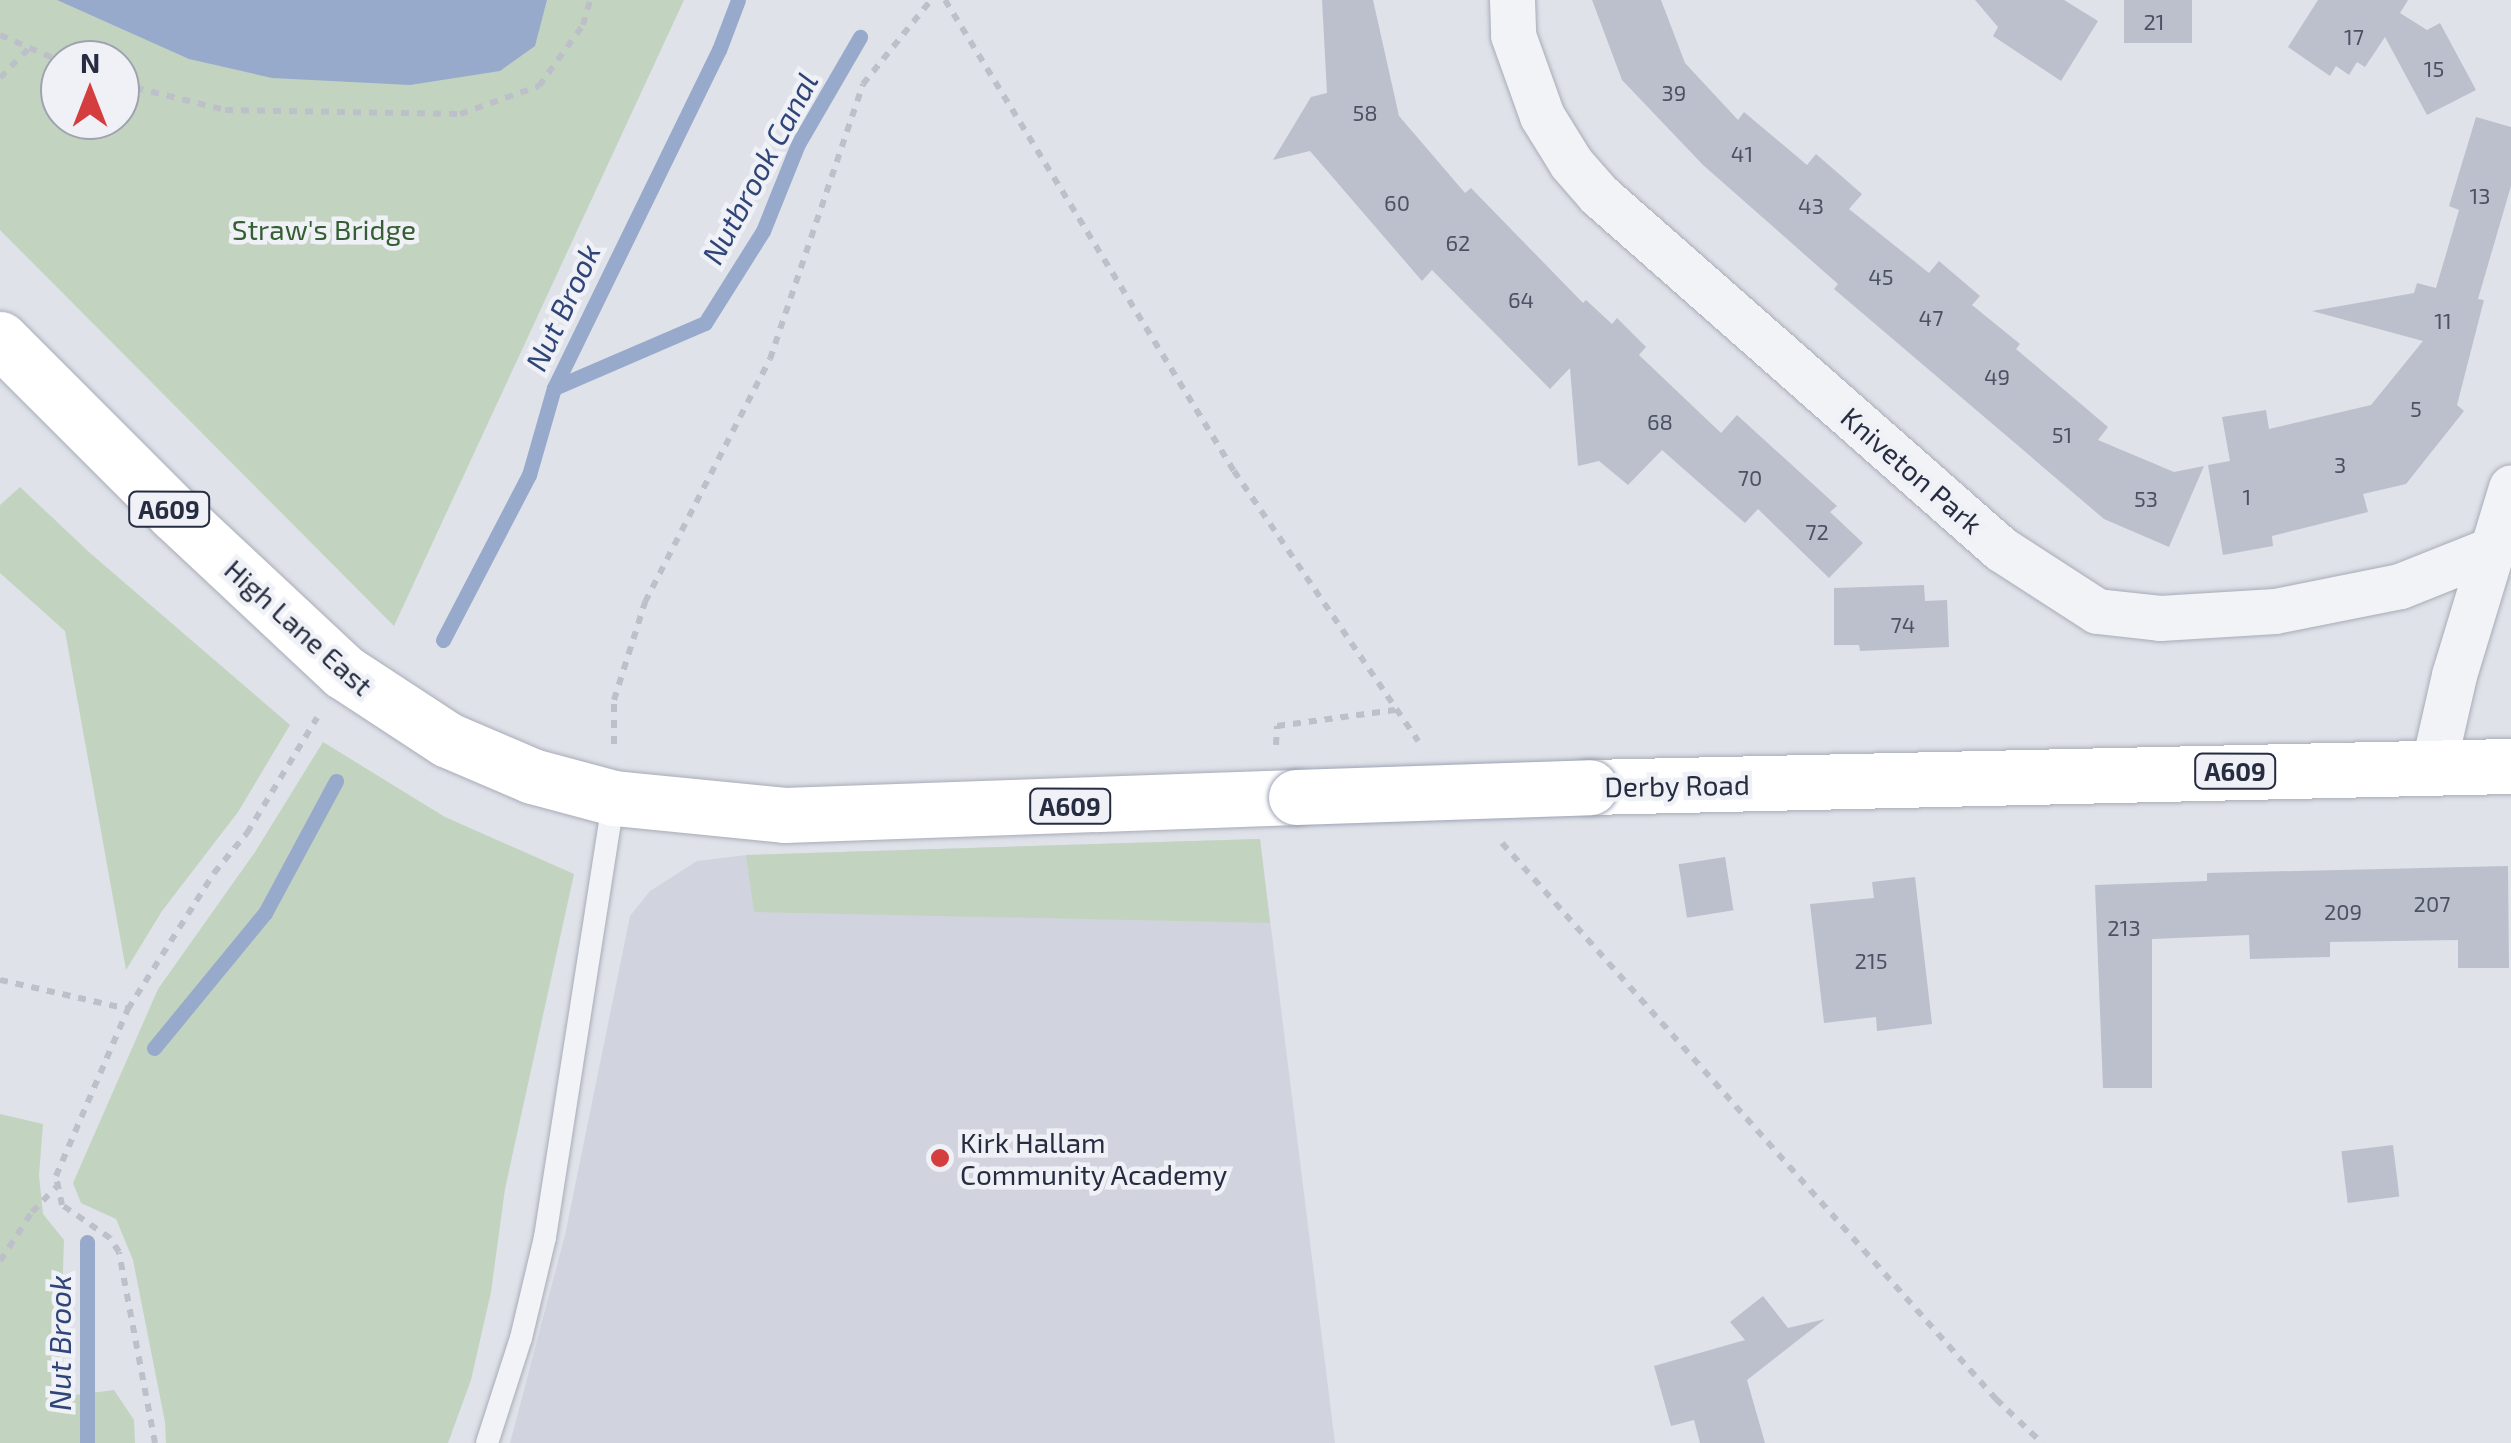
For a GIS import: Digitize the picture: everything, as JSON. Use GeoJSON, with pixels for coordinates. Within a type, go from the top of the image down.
{"type":"FeatureCollection","features":[{"type":"Feature","properties":{"kind":"main road","name":"High Lane East"},"geometry":{"type":"LineString","coordinates":[[0,339],[175,514],[344,672],[448,740],[532,776],[614,798],[729,812],[844,814]]}},
{"type":"Feature","properties":{"kind":"main road","name":"Derby Road"},"geometry":{"type":"LineString","coordinates":[[844,814],[1590,787],[2511,766]]}},
{"type":"Feature","properties":{"kind":"street","name":"Kniveton Park"},"geometry":{"type":"LineString","coordinates":[[1512,0],[1513,34],[1542,116],[1571,164],[1599,195],[2001,548],[2098,611],[2160,618],[2275,611],[2400,586],[2490,550]]}},
{"type":"Feature","properties":{"kind":"street"},"geometry":{"type":"LineString","coordinates":[[2432,767],[2511,486]]}},
{"type":"Feature","properties":{"kind":"lane"},"geometry":{"type":"LineString","coordinates":[[487,1443],[521,1338],[545,1237],[614,798]]}},
{"type":"Feature","properties":{"kind":"path"},"geometry":{"type":"LineString","coordinates":[[140,89],[224,110],[460,114],[538,86],[583,25],[590,0]]}},
{"type":"Feature","properties":{"kind":"path"},"geometry":{"type":"LineString","coordinates":[[614,798],[614,700],[646,602],[770,360],[863,84],[931,0]]}},
{"type":"Feature","properties":{"kind":"path"},"geometry":{"type":"LineString","coordinates":[[945,0],[962,28]]}},
{"type":"Feature","properties":{"kind":"path"},"geometry":{"type":"LineString","coordinates":[[0,35],[40,54]]}},
{"type":"Feature","properties":{"kind":"path"},"geometry":{"type":"LineString","coordinates":[[0,78],[28,49]]}},
{"type":"Feature","properties":{"kind":"path"},"geometry":{"type":"LineString","coordinates":[[0,1261],[32,1212],[56,1186],[62,1160],[128,1009],[214,874],[248,833],[344,672]]}},
{"type":"Feature","properties":{"kind":"path"},"geometry":{"type":"LineString","coordinates":[[1276,747],[1277,726],[1395,710]]}},
{"type":"Feature","properties":{"kind":"path"},"geometry":{"type":"LineString","coordinates":[[0,980],[128,1009]]}},
{"type":"Feature","properties":{"kind":"path"},"geometry":{"type":"LineString","coordinates":[[56,1186],[62,1205],[110,1238],[119,1252],[155,1443]]}},
{"type":"Feature","properties":{"kind":"shaded area","name":"Kirk Hallam Community Academy"},"geometry":{"type":"Polygon","coordinates":[[[1260,839],[1335,1443],[510,1443],[565,1235],[630,916],[650,891],[697,861],[746,855],[1260,839]]]}},
{"type":"Feature","properties":{"kind":"green space","name":"Straw's Bridge"},"geometry":{"type":"Polygon","coordinates":[[[0,0],[684,0],[394,626],[0,230],[0,0]]]}},
{"type":"Feature","properties":{"kind":"green space"},"geometry":{"type":"Polygon","coordinates":[[[20,487],[90,553],[290,725],[238,812],[162,911],[126,970],[65,631],[0,573],[0,505],[20,487]]]}},
{"type":"Feature","properties":{"kind":"green space"},"geometry":{"type":"Polygon","coordinates":[[[323,742],[445,817],[574,874],[505,1189],[491,1292],[471,1380],[448,1443],[166,1443],[133,1260],[116,1219],[81,1203],[73,1183],[158,989],[255,852],[323,742]]]}},
{"type":"Feature","properties":{"kind":"green space"},"geometry":{"type":"Polygon","coordinates":[[[1260,839],[1270,923],[754,912],[746,855],[1260,839]]]}},
{"type":"Feature","properties":{"kind":"green space"},"geometry":{"type":"Polygon","coordinates":[[[0,1114],[43,1124],[39,1175],[43,1214],[64,1240],[59,1397],[114,1390],[134,1420],[135,1443],[0,1443],[0,1114]]]}},
{"type":"Feature","properties":{"kind":"water"},"geometry":{"type":"Polygon","coordinates":[[[57,0],[547,0],[535,46],[500,71],[410,85],[272,78],[189,59],[57,0]]]}},
{"type":"Feature","properties":{"kind":"building"},"geometry":{"type":"Polygon","coordinates":[[[1322,0],[1373,0],[1399,116],[1465,193],[1471,188],[1583,303],[1586,300],[1612,324],[1617,318],[1646,347],[1639,355],[1721,433],[1737,415],[1837,506],[1830,512],[1863,543],[1829,578],[1758,509],[1745,523],[1662,450],[1628,485],[1599,461],[1578,466],[1570,368],[1550,389],[1432,270],[1422,281],[1310,151],[1273,160],[1311,97],[1327,93],[1322,0]]]}},
{"type":"Feature","properties":{"kind":"building"},"geometry":{"type":"Polygon","coordinates":[[[1592,0],[1661,0],[1685,63],[1738,120],[1744,112],[1807,165],[1816,154],[1862,194],[1849,209],[1929,273],[1939,261],[1980,296],[1972,305],[2020,344],[2016,349],[2108,427],[2098,440],[2174,472],[2204,466],[2169,547],[2104,519],[1834,289],[1838,284],[1703,165],[1622,80],[1592,0]]]}},
{"type":"Feature","properties":{"kind":"building"},"geometry":{"type":"Polygon","coordinates":[[[1975,0],[2064,0],[2098,21],[2061,81],[1993,36],[1998,27],[1975,0]]]}},
{"type":"Feature","properties":{"kind":"building"},"geometry":{"type":"Polygon","coordinates":[[[2124,0],[2192,0],[2192,43],[2124,43],[2124,0]]]}},
{"type":"Feature","properties":{"kind":"building"},"geometry":{"type":"Polygon","coordinates":[[[2318,0],[2408,0],[2400,13],[2427,30],[2440,23],[2476,90],[2427,115],[2385,37],[2365,67],[2357,62],[2349,75],[2336,66],[2330,76],[2288,47],[2318,0]]]}},
{"type":"Feature","properties":{"kind":"building"},"geometry":{"type":"Polygon","coordinates":[[[2476,117],[2511,127],[2511,186],[2478,299],[2484,300],[2457,405],[2464,411],[2406,484],[2363,494],[2368,512],[2272,536],[2273,546],[2223,555],[2208,465],[2230,461],[2222,417],[2266,410],[2269,429],[2371,405],[2423,341],[2312,311],[2414,293],[2417,283],[2436,288],[2459,210],[2449,206],[2476,117]]]}},
{"type":"Feature","properties":{"kind":"building"},"geometry":{"type":"Polygon","coordinates":[[[1924,585],[1925,601],[1947,600],[1949,647],[1860,651],[1859,645],[1834,645],[1834,588],[1924,585]]]}},
{"type":"Feature","properties":{"kind":"building"},"geometry":{"type":"Polygon","coordinates":[[[1725,857],[1733,910],[1687,918],[1679,864],[1725,857]]]}},
{"type":"Feature","properties":{"kind":"building"},"geometry":{"type":"Polygon","coordinates":[[[2508,866],[2509,968],[2458,968],[2458,940],[2330,942],[2330,957],[2250,959],[2249,935],[2152,939],[2152,1088],[2103,1088],[2095,885],[2207,881],[2207,873],[2508,866]]]}},
{"type":"Feature","properties":{"kind":"building"},"geometry":{"type":"Polygon","coordinates":[[[1915,877],[1932,1024],[1877,1031],[1876,1017],[1824,1023],[1810,904],[1874,898],[1872,882],[1915,877]]]}},
{"type":"Feature","properties":{"kind":"building"},"geometry":{"type":"Polygon","coordinates":[[[2393,1145],[2399,1197],[2348,1203],[2341,1151],[2393,1145]]]}},
{"type":"Feature","properties":{"kind":"building"},"geometry":{"type":"Polygon","coordinates":[[[1763,1296],[1788,1328],[1825,1319],[1747,1380],[1765,1443],[1700,1443],[1694,1420],[1671,1426],[1654,1366],[1745,1340],[1730,1322],[1763,1296]]]}},
{"type":"Feature","properties":{"kind":"waterway","name":"Nut Brook"},"geometry":{"type":"LineString","coordinates":[[443,640],[529,475],[554,388],[719,50],[738,0]]}},
{"type":"Feature","properties":{"kind":"waterway","name":"Nutbrook Canal"},"geometry":{"type":"LineString","coordinates":[[554,388],[705,323],[763,231],[798,144],[860,37]]}},
{"type":"Feature","properties":{"kind":"waterway","name":"Nut Brook"},"geometry":{"type":"LineString","coordinates":[[154,1048],[265,913],[336,781]]}},
{"type":"Feature","properties":{"kind":"waterway","name":"Nut Brook"},"geometry":{"type":"LineString","coordinates":[[87,1242],[87,1443]]}},
{"type":"Feature","properties":{"kind":"place","name":"Kirk Hallam Community Academy"},"geometry":{"type":"Point","coordinates":[940,1158]}}]}
